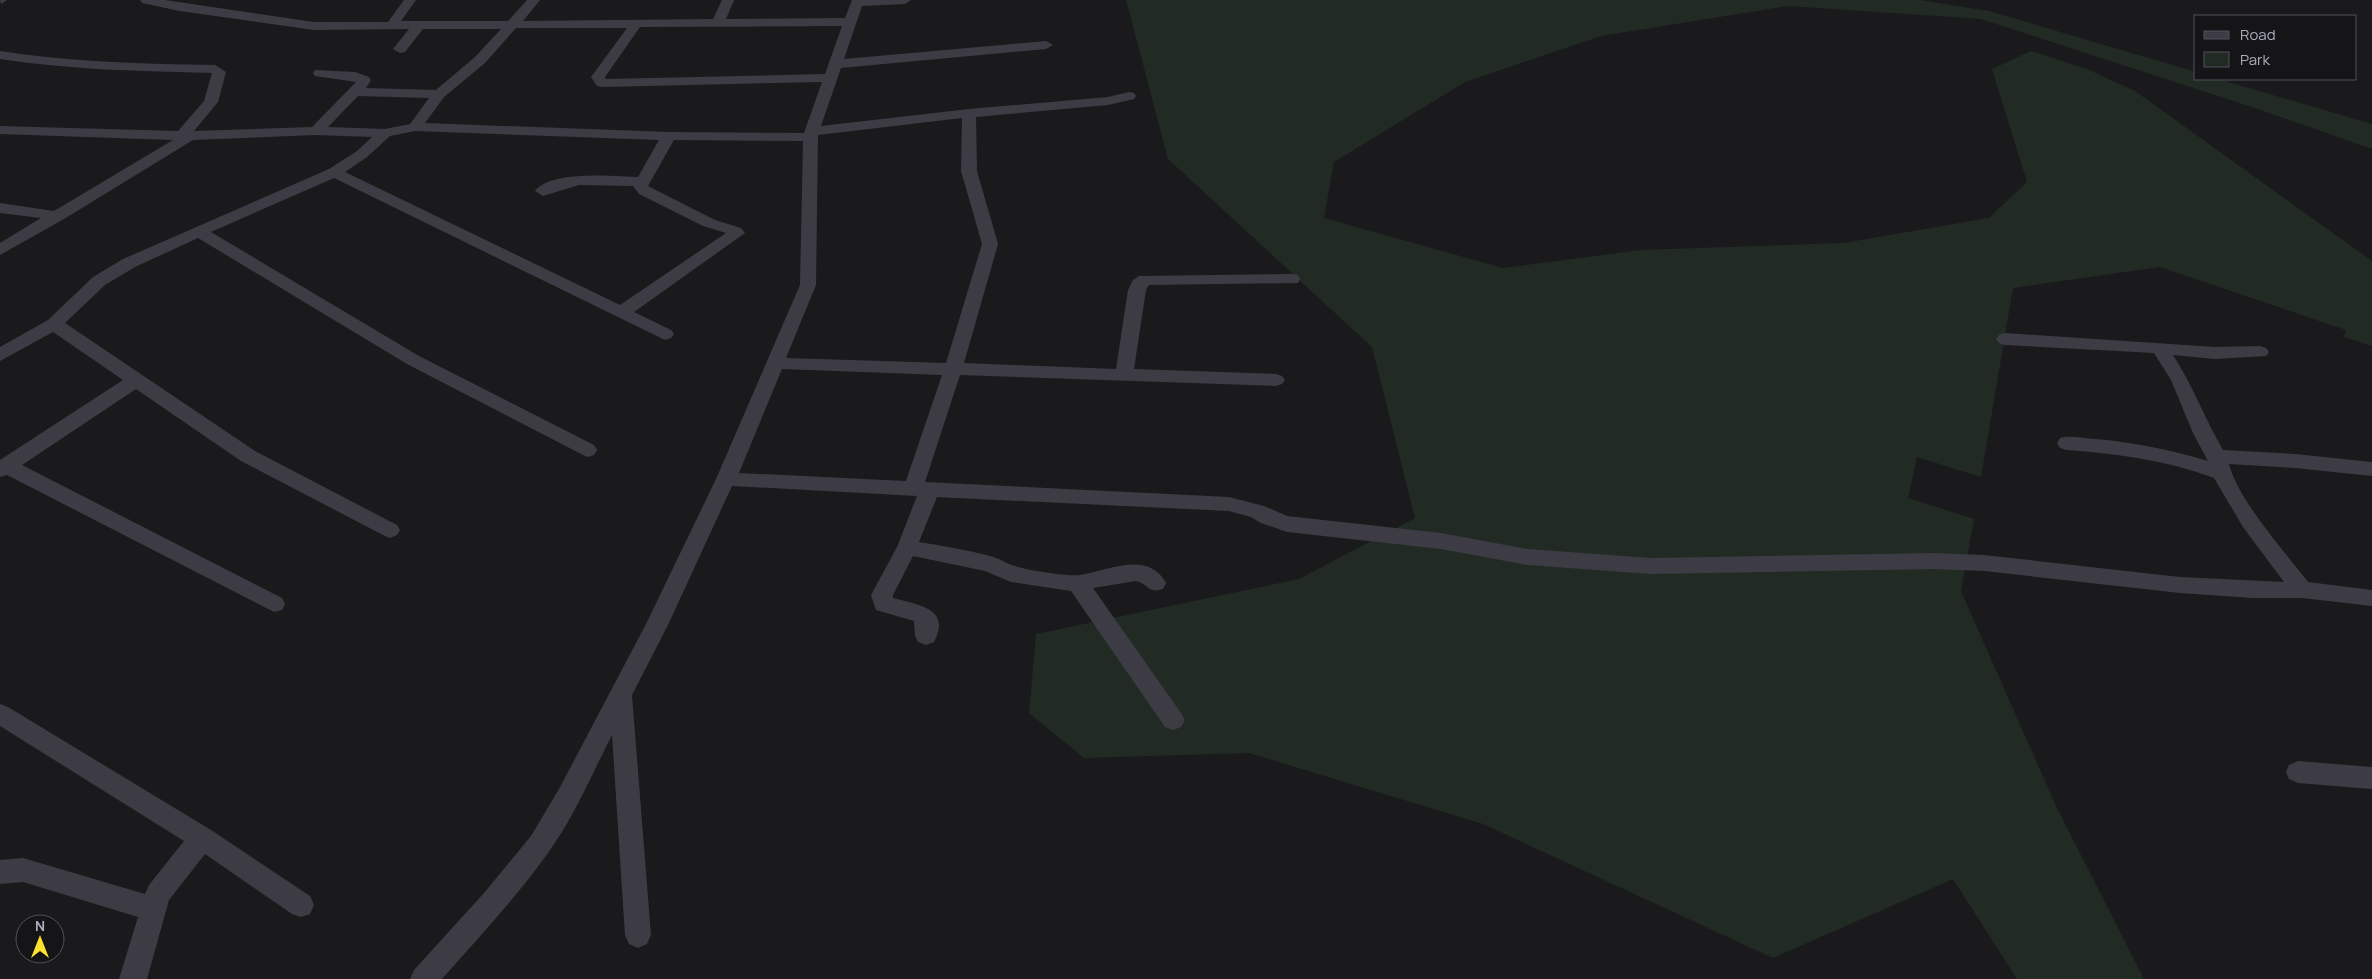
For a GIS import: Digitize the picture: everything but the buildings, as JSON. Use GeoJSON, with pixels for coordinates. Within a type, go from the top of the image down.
{"type":"FeatureCollection","features":[{"type":"Feature","properties":{"kind":"street"},"geometry":{"type":"LineString","coordinates":[[146,0],[180,7],[314,26],[391,27],[512,24],[850,22]]}},
{"type":"Feature","properties":{"kind":"street"},"geometry":{"type":"LineString","coordinates":[[391,27],[410,0]]}},
{"type":"Feature","properties":{"kind":"street"},"geometry":{"type":"LineString","coordinates":[[416,127],[439,94],[480,60],[534,0]]}},
{"type":"Feature","properties":{"kind":"street"},"geometry":{"type":"LineString","coordinates":[[716,24],[728,0]]}},
{"type":"Feature","properties":{"kind":"street"},"geometry":{"type":"LineString","coordinates":[[424,979],[493,902],[540,844],[568,798],[657,625],[726,479],[808,285],[811,134],[857,1],[905,0]]}},
{"type":"Feature","properties":{"kind":"street"},"geometry":{"type":"LineString","coordinates":[[637,23],[598,77],[602,83],[832,71],[1046,45]]}},
{"type":"Feature","properties":{"kind":"street"},"geometry":{"type":"LineString","coordinates":[[400,49],[419,26]]}},
{"type":"Feature","properties":{"kind":"street"},"geometry":{"type":"LineString","coordinates":[[0,55],[32,60],[128,68],[215,68],[219,72],[211,102],[187,135],[0,250]]}},
{"type":"Feature","properties":{"kind":"street"},"geometry":{"type":"LineString","coordinates":[[316,131],[363,84],[364,80],[355,76],[320,73]]}},
{"type":"Feature","properties":{"kind":"street"},"geometry":{"type":"LineString","coordinates":[[354,92],[439,94]]}},
{"type":"Feature","properties":{"kind":"street"},"geometry":{"type":"LineString","coordinates":[[0,130],[16,132],[187,135],[316,131],[386,133],[416,127],[669,136],[811,134],[969,113],[1108,101],[1129,96]]}},
{"type":"Feature","properties":{"kind":"street"},"geometry":{"type":"LineString","coordinates":[[926,636],[927,618],[921,614],[884,604],[882,595],[907,547],[952,369],[990,244],[968,172],[969,113]]}},
{"type":"Feature","properties":{"kind":"street"},"geometry":{"type":"LineString","coordinates":[[0,142],[16,132]]}},
{"type":"Feature","properties":{"kind":"street"},"geometry":{"type":"LineString","coordinates":[[0,355],[54,324],[98,280],[128,263],[201,233],[334,172],[362,154],[386,133]]}},
{"type":"Feature","properties":{"kind":"street"},"geometry":{"type":"LineString","coordinates":[[622,312],[737,233],[709,222],[644,191],[640,187],[669,136]]}},
{"type":"Feature","properties":{"kind":"street"},"geometry":{"type":"LineString","coordinates":[[334,172],[664,334]]}},
{"type":"Feature","properties":{"kind":"street"},"geometry":{"type":"LineString","coordinates":[[544,191],[556,185],[574,180],[642,182]]}},
{"type":"Feature","properties":{"kind":"street"},"geometry":{"type":"LineString","coordinates":[[0,208],[58,216]]}},
{"type":"Feature","properties":{"kind":"street"},"geometry":{"type":"LineString","coordinates":[[201,233],[413,360],[588,450]]}},
{"type":"Feature","properties":{"kind":"street"},"geometry":{"type":"LineString","coordinates":[[1124,375],[1138,284],[1145,280],[1292,278]]}},
{"type":"Feature","properties":{"kind":"street"},"geometry":{"type":"LineString","coordinates":[[54,324],[248,456],[390,530]]}},
{"type":"Feature","properties":{"kind":"street"},"geometry":{"type":"LineString","coordinates":[[2004,339],[2160,348],[2215,354],[2260,352]]}},
{"type":"Feature","properties":{"kind":"street"},"geometry":{"type":"LineString","coordinates":[[2160,348],[2180,380],[2203,434],[2250,522],[2302,590]]}},
{"type":"Feature","properties":{"kind":"street"},"geometry":{"type":"LineString","coordinates":[[774,363],[1276,380]]}},
{"type":"Feature","properties":{"kind":"street"},"geometry":{"type":"LineString","coordinates":[[136,380],[3,468],[274,604]]}},
{"type":"Feature","properties":{"kind":"street"},"geometry":{"type":"LineString","coordinates":[[2067,443],[2118,447],[2193,462],[2219,465],[2296,461],[2372,469]]}},
{"type":"Feature","properties":{"kind":"street"},"geometry":{"type":"LineString","coordinates":[[726,479],[1229,504],[1257,511],[1268,518],[1287,524],[1441,541],[1538,558],[1651,566],[1934,561],[1984,563],[2180,585],[2252,590],[2302,590],[2372,598]]}},
{"type":"Feature","properties":{"kind":"street"},"geometry":{"type":"LineString","coordinates":[[907,547],[990,564],[1011,574],[1078,584],[1097,578],[1141,572],[1150,576],[1155,583]]}},
{"type":"Feature","properties":{"kind":"street"},"geometry":{"type":"LineString","coordinates":[[1078,584],[1173,720]]}},
{"type":"Feature","properties":{"kind":"street"},"geometry":{"type":"LineString","coordinates":[[621,693],[638,935]]}},
{"type":"Feature","properties":{"kind":"street"},"geometry":{"type":"LineString","coordinates":[[0,714],[202,838],[300,906]]}},
{"type":"Feature","properties":{"kind":"street"},"geometry":{"type":"LineString","coordinates":[[2298,772],[2372,778]]}},
{"type":"Feature","properties":{"kind":"street"},"geometry":{"type":"LineString","coordinates":[[133,979],[152,909],[158,894],[202,838]]}},
{"type":"Feature","properties":{"kind":"street"},"geometry":{"type":"LineString","coordinates":[[0,872],[23,870],[152,909]]}},
{"type":"Feature","properties":{"kind":"green space"},"geometry":{"type":"Polygon","coordinates":[[[1126,0],[1920,0],[1989,11],[2194,71],[2194,80],[2221,80],[2372,124],[2372,149],[2255,108],[1981,19],[1788,6],[1601,36],[1465,82],[1334,162],[1324,218],[1503,268],[1641,250],[1843,243],[1989,218],[2027,182],[1992,69],[2031,51],[2087,69],[2135,91],[2372,261],[2372,346],[2344,337],[2346,330],[2160,267],[2013,288],[1981,477],[1917,457],[1908,498],[1974,519],[1961,591],[2056,806],[2144,979],[2017,979],[1953,879],[1773,958],[1483,824],[1249,753],[1084,758],[1029,713],[1036,634],[1299,579],[1415,518],[1372,347],[1168,159],[1126,0]]]}}]}
